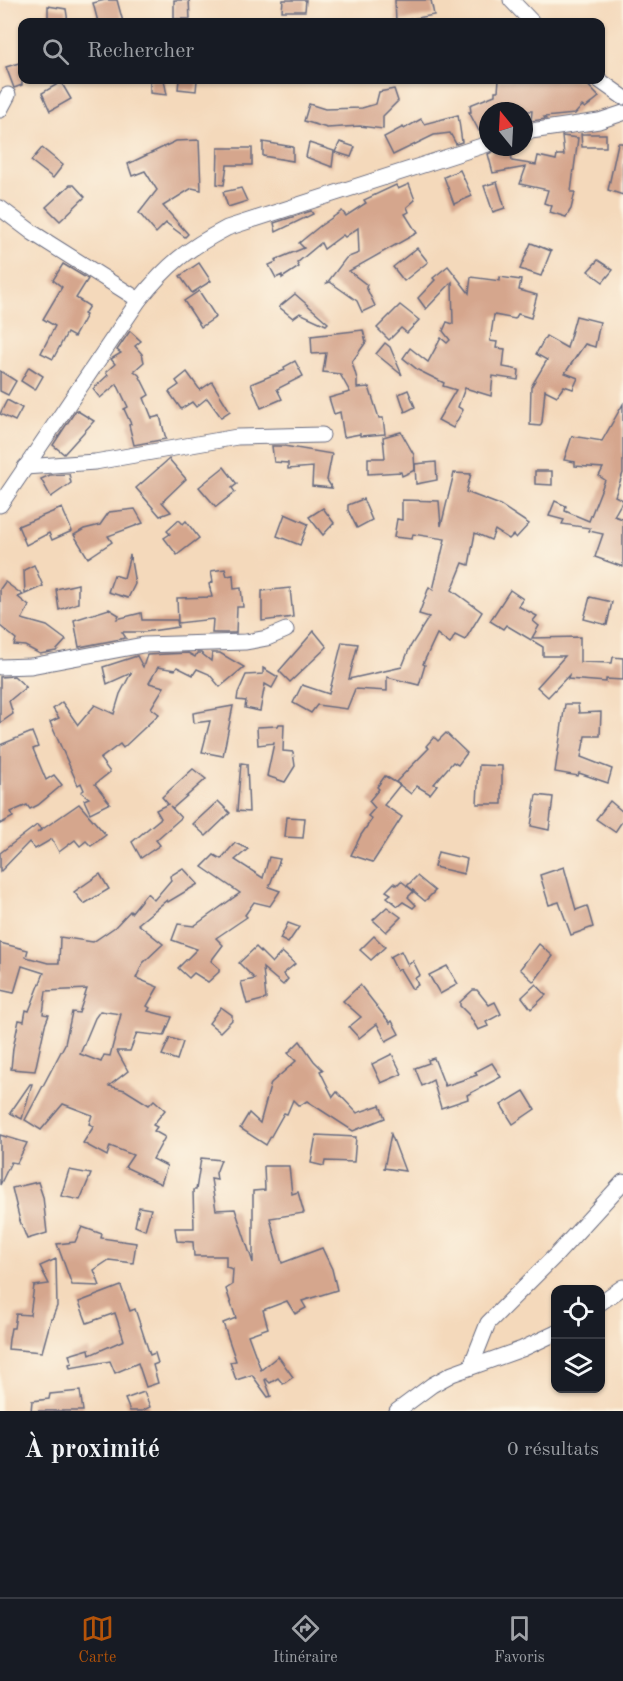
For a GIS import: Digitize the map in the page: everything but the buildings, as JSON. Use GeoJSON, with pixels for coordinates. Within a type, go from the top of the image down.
{"type":"FeatureCollection","features":[{"type":"Feature","properties":{"kind":"street"},"geometry":{"type":"LineString","coordinates":[[511,0],[528,18]]}},
{"type":"Feature","properties":{"kind":"street"},"geometry":{"type":"LineString","coordinates":[[605,84],[623,97]]}},
{"type":"Feature","properties":{"kind":"street"},"geometry":{"type":"LineString","coordinates":[[0,110],[8,95]]}},
{"type":"Feature","properties":{"kind":"street"},"geometry":{"type":"LineString","coordinates":[[533,131],[599,121],[623,113]]}},
{"type":"Feature","properties":{"kind":"street"},"geometry":{"type":"LineString","coordinates":[[0,505],[139,300],[160,273],[181,255],[227,228],[479,147]]}},
{"type":"Feature","properties":{"kind":"street"},"geometry":{"type":"LineString","coordinates":[[0,208],[33,233],[139,300]]}},
{"type":"Feature","properties":{"kind":"street"},"geometry":{"type":"LineString","coordinates":[[25,467],[95,462],[237,437],[322,435]]}},
{"type":"Feature","properties":{"kind":"street"},"geometry":{"type":"LineString","coordinates":[[0,667],[31,666],[144,645],[246,642],[267,638],[285,630]]}},
{"type":"Feature","properties":{"kind":"street"},"geometry":{"type":"LineString","coordinates":[[471,1366],[488,1323],[557,1254],[623,1182]]}},
{"type":"Feature","properties":{"kind":"street"},"geometry":{"type":"LineString","coordinates":[[605,1300],[623,1287]]}},
{"type":"Feature","properties":{"kind":"street"},"geometry":{"type":"LineString","coordinates":[[397,1411],[432,1385],[471,1366],[522,1349],[551,1335]]}}]}
